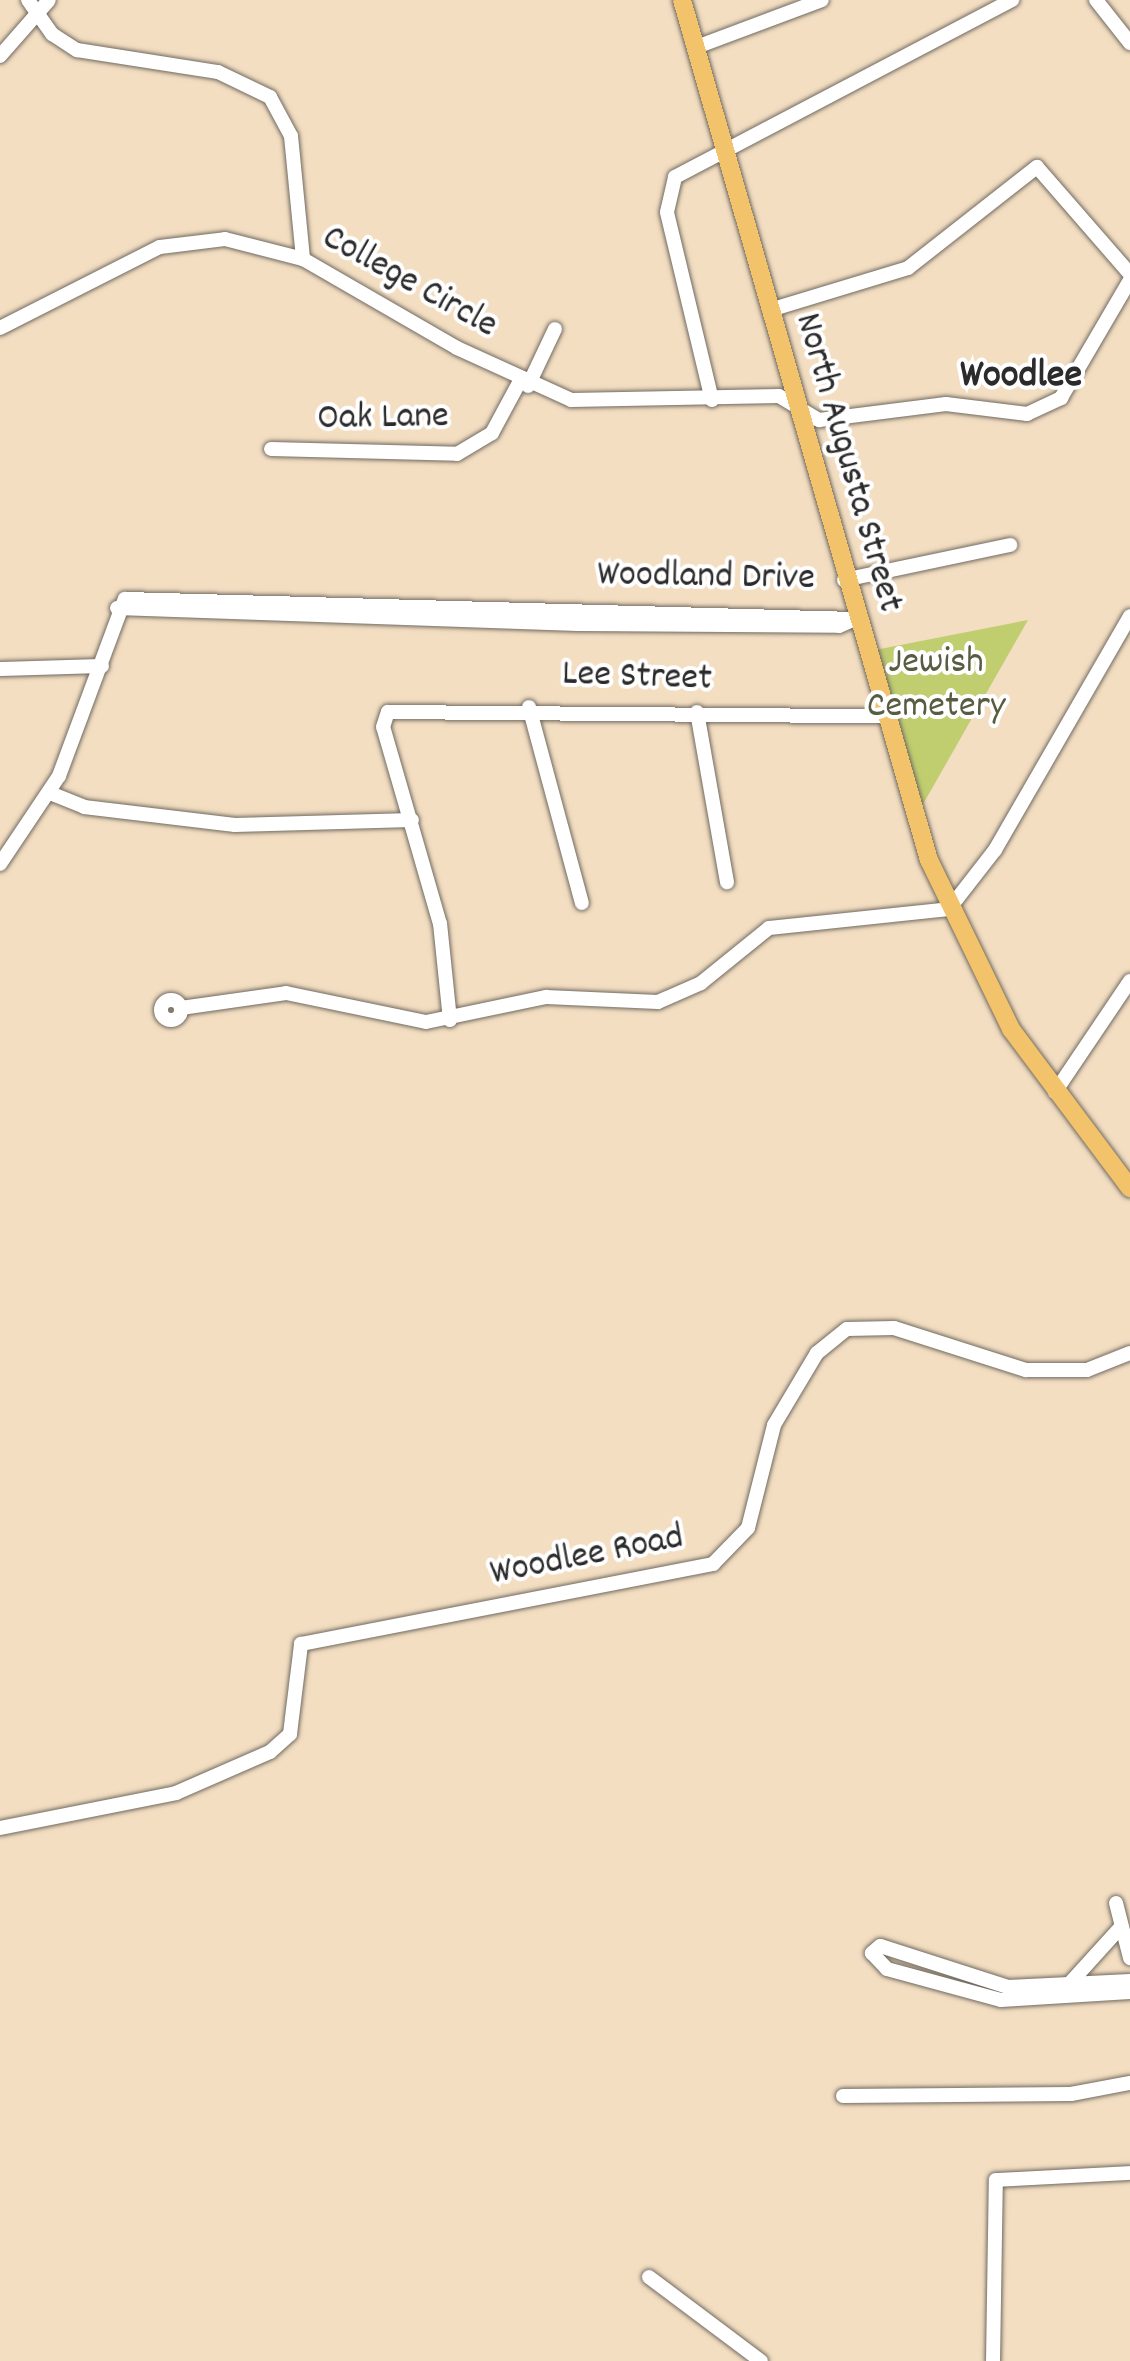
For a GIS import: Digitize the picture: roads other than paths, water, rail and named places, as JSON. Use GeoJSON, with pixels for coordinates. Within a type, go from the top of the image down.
{"type":"FeatureCollection","features":[{"type":"Feature","properties":{"kind":"main road","name":"North Augusta Street"},"geometry":{"type":"LineString","coordinates":[[682,0],[728,148],[855,619],[949,910],[1055,1092],[1130,1188]]}},
{"type":"Feature","properties":{"kind":"street"},"geometry":{"type":"LineString","coordinates":[[28,0],[38,15],[77,50],[218,72],[270,98],[291,136],[303,259]]}},
{"type":"Feature","properties":{"kind":"street"},"geometry":{"type":"LineString","coordinates":[[0,56],[49,0]]}},
{"type":"Feature","properties":{"kind":"street"},"geometry":{"type":"LineString","coordinates":[[699,46],[822,0]]}},
{"type":"Feature","properties":{"kind":"street"},"geometry":{"type":"LineString","coordinates":[[712,400],[666,198],[684,168],[1012,0]]}},
{"type":"Feature","properties":{"kind":"street"},"geometry":{"type":"LineString","coordinates":[[1096,0],[1130,43]]}},
{"type":"Feature","properties":{"kind":"street"},"geometry":{"type":"LineString","coordinates":[[770,310],[908,268],[1034,167],[1130,277]]}},
{"type":"Feature","properties":{"kind":"street","name":"College Circle"},"geometry":{"type":"LineString","coordinates":[[0,328],[171,243],[242,241],[303,259],[524,383],[601,405],[779,396],[819,420],[946,404],[1040,412],[1064,393],[1130,277]]}},
{"type":"Feature","properties":{"kind":"street","name":"Oak Lane"},"geometry":{"type":"LineString","coordinates":[[272,448],[456,454],[492,433],[555,329]]}},
{"type":"Feature","properties":{"kind":"street"},"geometry":{"type":"LineString","coordinates":[[844,580],[1010,545]]}},
{"type":"Feature","properties":{"kind":"street","name":"Woodland Drive"},"geometry":{"type":"LineString","coordinates":[[0,864],[50,793],[102,666],[117,608],[125,599],[855,619]]}},
{"type":"Feature","properties":{"kind":"street"},"geometry":{"type":"LineString","coordinates":[[181,1008],[286,993],[387,1020],[450,1020],[546,997],[663,1001],[769,928],[949,910],[995,850],[1130,616]]}},
{"type":"Feature","properties":{"kind":"street"},"geometry":{"type":"LineString","coordinates":[[0,669],[102,666]]}},
{"type":"Feature","properties":{"kind":"street"},"geometry":{"type":"LineString","coordinates":[[529,707],[582,903]]}},
{"type":"Feature","properties":{"kind":"street","name":"Lee Street"},"geometry":{"type":"LineString","coordinates":[[412,820],[386,714],[529,707],[886,716]]}},
{"type":"Feature","properties":{"kind":"street"},"geometry":{"type":"LineString","coordinates":[[698,712],[727,882]]}},
{"type":"Feature","properties":{"kind":"street"},"geometry":{"type":"LineString","coordinates":[[50,793],[88,808],[156,808],[235,825],[412,820],[440,924],[450,1020]]}},
{"type":"Feature","properties":{"kind":"street"},"geometry":{"type":"LineString","coordinates":[[1055,1092],[1130,981]]}},
{"type":"Feature","properties":{"kind":"street","name":"Woodlee Road"},"geometry":{"type":"LineString","coordinates":[[0,1828],[176,1793],[270,1752],[290,1734],[294,1659],[310,1641],[712,1564],[748,1528],[774,1426],[822,1346],[847,1329],[904,1330],[1026,1370],[1076,1372],[1130,1353]]}},
{"type":"Feature","properties":{"kind":"street"},"geometry":{"type":"LineString","coordinates":[[1116,1903],[1130,1958]]}},
{"type":"Feature","properties":{"kind":"street"},"geometry":{"type":"LineString","coordinates":[[1067,1984],[1102,1959],[1120,1928]]}},
{"type":"Feature","properties":{"kind":"street"},"geometry":{"type":"LineString","coordinates":[[1130,1981],[994,1985],[884,1947],[872,1954],[887,1969],[1001,2000],[1130,1992]]}},
{"type":"Feature","properties":{"kind":"street"},"geometry":{"type":"LineString","coordinates":[[843,2096],[1071,2094],[1130,2083]]}},
{"type":"Feature","properties":{"kind":"street"},"geometry":{"type":"LineString","coordinates":[[993,2361],[993,2184],[1130,2174]]}},
{"type":"Feature","properties":{"kind":"street"},"geometry":{"type":"LineString","coordinates":[[649,2277],[761,2361]]}},
{"type":"Feature","properties":{"kind":"district","name":"Woodlee"},"geometry":{"type":"Point","coordinates":[1021,378]}},
{"type":"Feature","properties":{"kind":"park label","name":"Jewish Cemetery"},"geometry":{"type":"Point","coordinates":[936,686]}}]}
